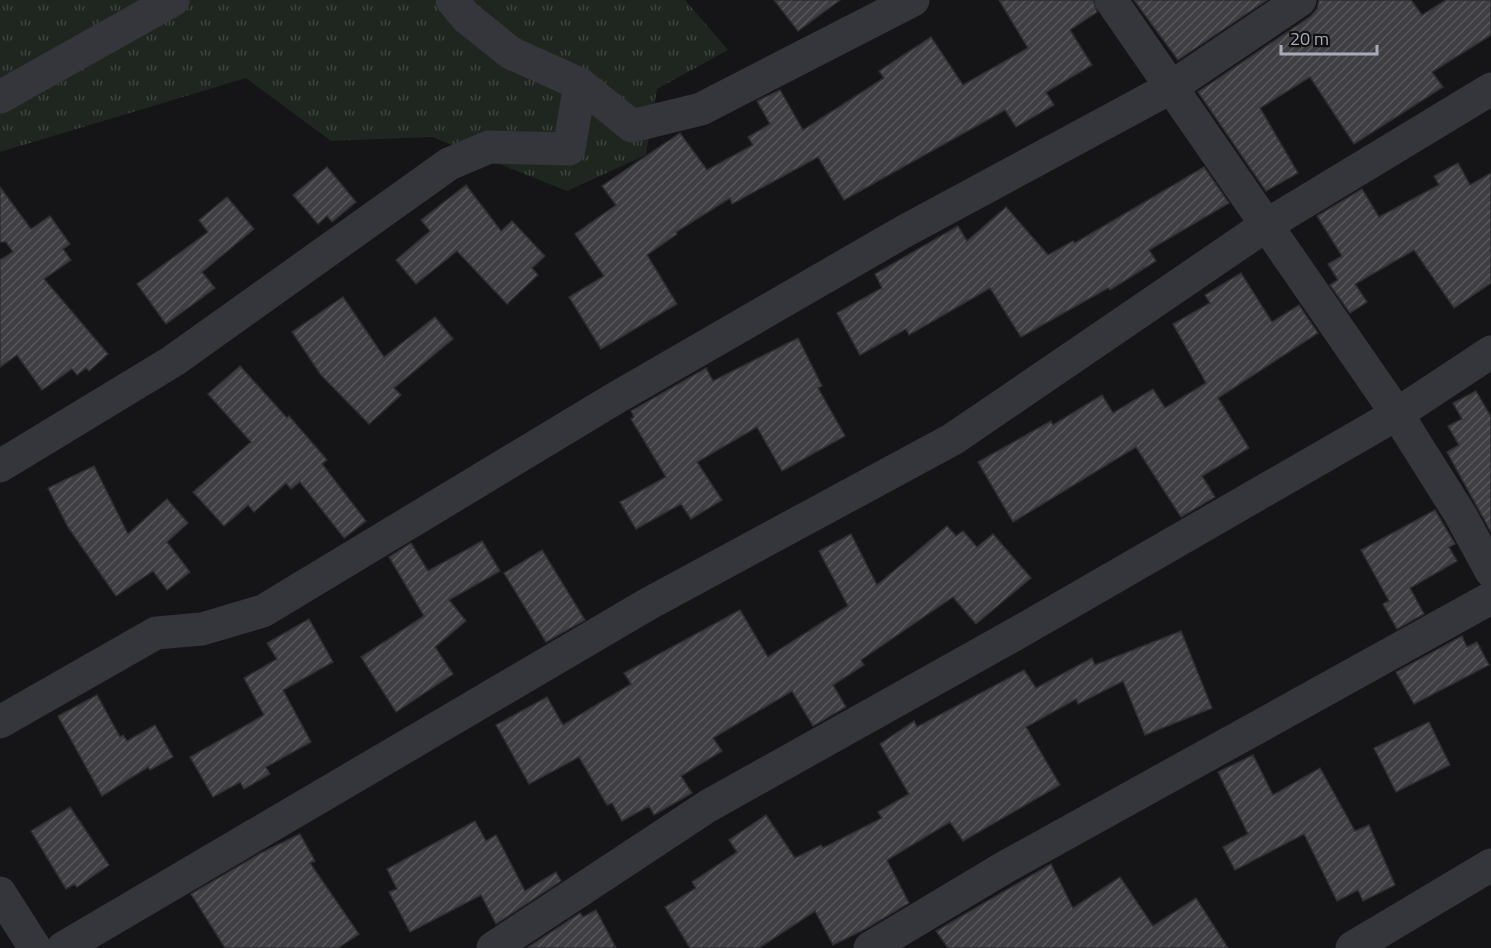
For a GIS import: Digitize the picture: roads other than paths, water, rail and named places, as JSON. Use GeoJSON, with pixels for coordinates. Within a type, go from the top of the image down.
{"type":"FeatureCollection","features":[{"type":"Feature","properties":{"kind":"street"},"geometry":{"type":"LineString","coordinates":[[0,97],[172,0]]}},
{"type":"Feature","properties":{"kind":"street"},"geometry":{"type":"LineString","coordinates":[[452,0],[466,17],[512,53],[580,84],[632,126],[701,109],[913,0]]}},
{"type":"Feature","properties":{"kind":"street"},"geometry":{"type":"LineString","coordinates":[[1111,0],[1265,226],[1297,266],[1397,414],[1460,514],[1491,571]]}},
{"type":"Feature","properties":{"kind":"street"},"geometry":{"type":"LineString","coordinates":[[0,722],[156,633],[202,629],[263,611],[614,399],[892,238],[1170,88],[1300,0]]}},
{"type":"Feature","properties":{"kind":"street"},"geometry":{"type":"LineString","coordinates":[[0,466],[173,361],[449,164],[489,147],[569,149],[580,84]]}},
{"type":"Feature","properties":{"kind":"street"},"geometry":{"type":"LineString","coordinates":[[63,948],[648,604],[953,439],[1265,226],[1491,89]]}},
{"type":"Feature","properties":{"kind":"street"},"geometry":{"type":"LineString","coordinates":[[493,948],[708,806],[1012,636],[1397,414],[1491,352]]}},
{"type":"Feature","properties":{"kind":"street"},"geometry":{"type":"LineString","coordinates":[[870,948],[1007,866],[1491,598]]}},
{"type":"Feature","properties":{"kind":"street"},"geometry":{"type":"LineString","coordinates":[[1352,948],[1491,865]]}},
{"type":"Feature","properties":{"kind":"street"},"geometry":{"type":"LineString","coordinates":[[0,893],[35,948]]}}]}
